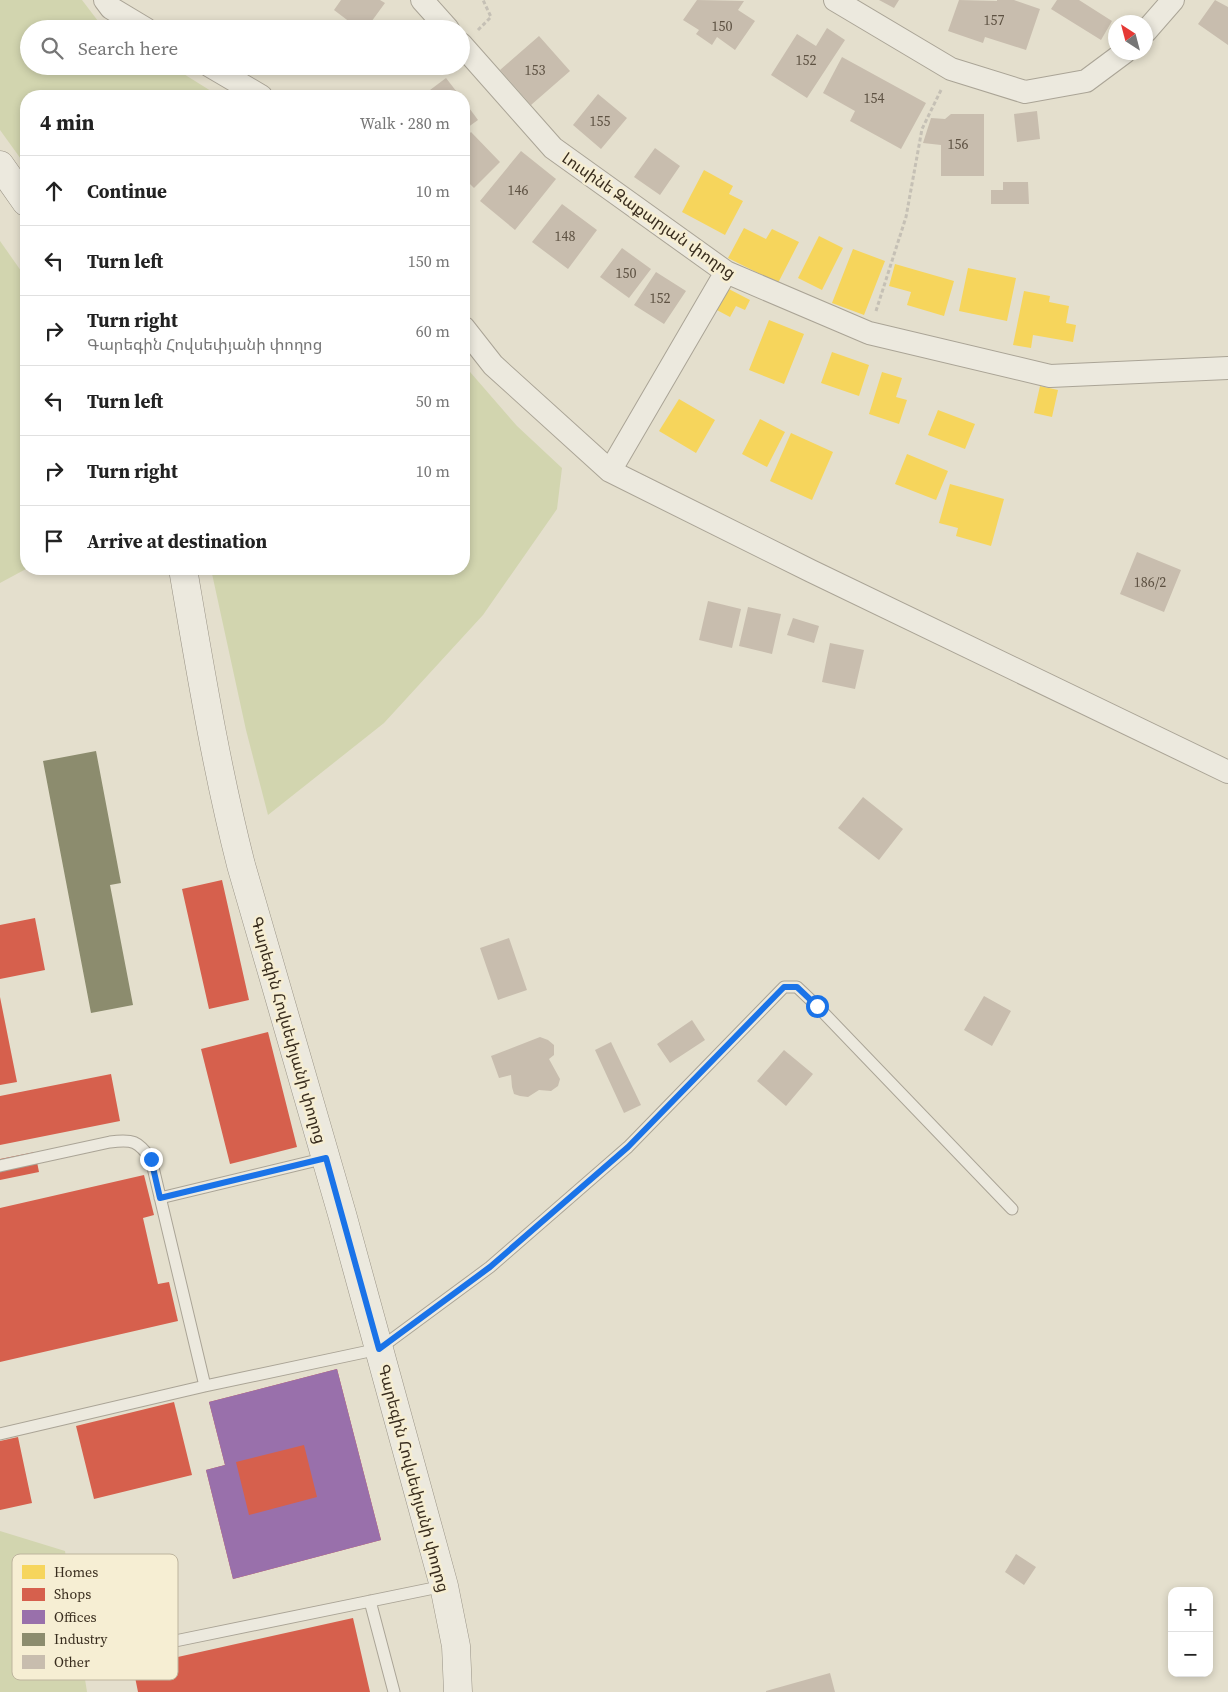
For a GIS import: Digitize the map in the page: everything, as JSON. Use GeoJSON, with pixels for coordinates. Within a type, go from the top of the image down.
{"type":"FeatureCollection","features":[{"type":"Feature","properties":{"kind":"main road"},"geometry":{"type":"LineString","coordinates":[[0,165],[20,193]]}},
{"type":"Feature","properties":{"kind":"main road","name":"Գարեգին Հովսեփյանի փողոց"},"geometry":{"type":"LineString","coordinates":[[184,575],[208,716],[240,865],[326,1158],[444,1586],[456,1646],[458,1692]]}},
{"type":"Feature","properties":{"kind":"street"},"geometry":{"type":"LineString","coordinates":[[105,0],[111,8],[131,20]]}},
{"type":"Feature","properties":{"kind":"street"},"geometry":{"type":"LineString","coordinates":[[422,0],[440,20]]}},
{"type":"Feature","properties":{"kind":"street"},"geometry":{"type":"LineString","coordinates":[[835,0],[951,70],[1025,92],[1086,81],[1114,60]]}},
{"type":"Feature","properties":{"kind":"street"},"geometry":{"type":"LineString","coordinates":[[1153,23],[1173,0]]}},
{"type":"Feature","properties":{"kind":"street","name":"Լուսինե Զաքարյան փողոց"},"geometry":{"type":"LineString","coordinates":[[470,54],[553,148],[726,272],[869,334],[1050,376],[1228,368]]}},
{"type":"Feature","properties":{"kind":"street"},"geometry":{"type":"LineString","coordinates":[[225,75],[251,90]]}},
{"type":"Feature","properties":{"kind":"street"},"geometry":{"type":"LineString","coordinates":[[610,471],[726,272]]}},
{"type":"Feature","properties":{"kind":"street"},"geometry":{"type":"LineString","coordinates":[[470,336],[493,365],[610,471],[811,571],[1228,772]]}},
{"type":"Feature","properties":{"kind":"lane"},"geometry":{"type":"LineString","coordinates":[[0,1434],[205,1386],[379,1349],[490,1267],[628,1147],[784,987],[797,987],[817,1006],[1012,1209]]}},
{"type":"Feature","properties":{"kind":"lane"},"geometry":{"type":"LineString","coordinates":[[0,1166],[110,1142],[127,1140],[142,1146],[151,1159],[205,1386]]}},
{"type":"Feature","properties":{"kind":"lane"},"geometry":{"type":"LineString","coordinates":[[160,1198],[326,1158]]}},
{"type":"Feature","properties":{"kind":"lane"},"geometry":{"type":"LineString","coordinates":[[178,1640],[444,1586]]}},
{"type":"Feature","properties":{"kind":"lane"},"geometry":{"type":"LineString","coordinates":[[370,1601],[394,1692]]}},
{"type":"Feature","properties":{"kind":"path"},"geometry":{"type":"LineString","coordinates":[[470,37],[490,17],[483,0]]}},
{"type":"Feature","properties":{"kind":"path"},"geometry":{"type":"LineString","coordinates":[[869,334],[906,217],[922,129],[951,70]]}},
{"type":"Feature","properties":{"kind":"green space"},"geometry":{"type":"Polygon","coordinates":[[[0,0],[82,0],[97,20],[20,20],[20,75],[185,75],[209,90],[20,90],[20,158],[0,130],[0,0]]]}},
{"type":"Feature","properties":{"kind":"green space"},"geometry":{"type":"Polygon","coordinates":[[[0,241],[20,269],[20,572],[0,583],[0,241]]]}},
{"type":"Feature","properties":{"kind":"green space"},"geometry":{"type":"Polygon","coordinates":[[[470,372],[517,426],[562,468],[557,509],[483,615],[384,723],[268,815],[246,730],[212,575],[470,575],[470,372]]]}},
{"type":"Feature","properties":{"kind":"green space"},"geometry":{"type":"Polygon","coordinates":[[[0,1531],[65,1551],[65,1554],[12,1554],[12,1680],[85,1680],[87,1692],[0,1692],[0,1531]]]}},
{"type":"Feature","properties":{"kind":"building: Homes"},"geometry":{"type":"Polygon","coordinates":[[[704,170],[733,186],[729,194],[743,201],[725,235],[682,212],[704,170]]]}},
{"type":"Feature","properties":{"kind":"building: Homes"},"geometry":{"type":"Polygon","coordinates":[[[744,228],[766,239],[772,229],[799,242],[778,283],[728,258],[744,228]]]}},
{"type":"Feature","properties":{"kind":"building: Homes"},"geometry":{"type":"Polygon","coordinates":[[[819,236],[843,248],[822,290],[798,278],[819,236]]]}},
{"type":"Feature","properties":{"kind":"building: Homes"},"geometry":{"type":"Polygon","coordinates":[[[853,249],[885,261],[864,315],[832,303],[853,249]]]}},
{"type":"Feature","properties":{"kind":"building: Homes"},"geometry":{"type":"Polygon","coordinates":[[[895,264],[954,281],[944,316],[907,305],[911,292],[889,286],[895,264]]]}},
{"type":"Feature","properties":{"kind":"building: Homes"},"geometry":{"type":"Polygon","coordinates":[[[968,268],[1016,278],[1007,321],[959,311],[968,268]]]}},
{"type":"Feature","properties":{"kind":"building: Homes"},"geometry":{"type":"Polygon","coordinates":[[[725,287],[750,300],[745,310],[736,306],[730,317],[713,308],[725,287]]]}},
{"type":"Feature","properties":{"kind":"building: Homes"},"geometry":{"type":"Polygon","coordinates":[[[1024,291],[1050,296],[1049,302],[1069,306],[1066,323],[1076,325],[1073,342],[1033,335],[1031,348],[1013,345],[1024,291]]]}},
{"type":"Feature","properties":{"kind":"building: Homes"},"geometry":{"type":"Polygon","coordinates":[[[769,320],[804,334],[784,384],[749,370],[769,320]]]}},
{"type":"Feature","properties":{"kind":"building: Homes"},"geometry":{"type":"Polygon","coordinates":[[[832,352],[869,365],[859,396],[821,383],[832,352]]]}},
{"type":"Feature","properties":{"kind":"building: Homes"},"geometry":{"type":"Polygon","coordinates":[[[882,372],[902,378],[896,397],[907,400],[899,424],[869,414],[882,372]]]}},
{"type":"Feature","properties":{"kind":"building: Homes"},"geometry":{"type":"Polygon","coordinates":[[[1040,386],[1058,390],[1052,417],[1034,413],[1040,386]]]}},
{"type":"Feature","properties":{"kind":"building: Homes"},"geometry":{"type":"Polygon","coordinates":[[[679,399],[715,420],[696,453],[659,431],[679,399]]]}},
{"type":"Feature","properties":{"kind":"building: Homes"},"geometry":{"type":"Polygon","coordinates":[[[938,410],[975,424],[965,449],[928,435],[938,410]]]}},
{"type":"Feature","properties":{"kind":"building: Homes"},"geometry":{"type":"Polygon","coordinates":[[[760,419],[785,432],[767,467],[742,454],[760,419]]]}},
{"type":"Feature","properties":{"kind":"building: Homes"},"geometry":{"type":"Polygon","coordinates":[[[791,433],[833,452],[812,500],[770,481],[791,433]]]}},
{"type":"Feature","properties":{"kind":"building: Homes"},"geometry":{"type":"Polygon","coordinates":[[[907,454],[948,471],[936,500],[895,484],[907,454]]]}},
{"type":"Feature","properties":{"kind":"building: Homes"},"geometry":{"type":"Polygon","coordinates":[[[950,484],[1004,499],[991,546],[956,536],[958,528],[939,523],[950,484]]]}},
{"type":"Feature","properties":{"kind":"building: Shops"},"geometry":{"type":"Polygon","coordinates":[[[222,880],[249,1000],[209,1009],[182,889],[222,880]]]}},
{"type":"Feature","properties":{"kind":"building: Shops"},"geometry":{"type":"Polygon","coordinates":[[[35,918],[45,970],[0,979],[0,925],[35,918]]]}},
{"type":"Feature","properties":{"kind":"building: Shops"},"geometry":{"type":"Polygon","coordinates":[[[0,997],[17,1082],[0,1085],[0,997]]]}},
{"type":"Feature","properties":{"kind":"building: Shops"},"geometry":{"type":"Polygon","coordinates":[[[268,1032],[297,1147],[230,1164],[201,1049],[268,1032]]]}},
{"type":"Feature","properties":{"kind":"building: Shops"},"geometry":{"type":"Polygon","coordinates":[[[111,1074],[120,1121],[0,1145],[0,1096],[111,1074]]]}},
{"type":"Feature","properties":{"kind":"building: Shops"},"geometry":{"type":"Polygon","coordinates":[[[35,1152],[39,1172],[0,1180],[0,1159],[35,1152]]]}},
{"type":"Feature","properties":{"kind":"building: Shops"},"geometry":{"type":"Polygon","coordinates":[[[144,1175],[154,1215],[143,1218],[158,1284],[169,1282],[178,1321],[0,1362],[0,1208],[144,1175]]]}},
{"type":"Feature","properties":{"kind":"building: Shops"},"geometry":{"type":"Polygon","coordinates":[[[337,1369],[381,1540],[233,1579],[206,1470],[225,1465],[209,1402],[337,1369]]]}},
{"type":"Feature","properties":{"kind":"building: Shops"},"geometry":{"type":"Polygon","coordinates":[[[174,1402],[192,1475],[94,1499],[76,1426],[174,1402]]]}},
{"type":"Feature","properties":{"kind":"building: Shops"},"geometry":{"type":"Polygon","coordinates":[[[18,1437],[32,1503],[0,1510],[0,1441],[18,1437]]]}},
{"type":"Feature","properties":{"kind":"building: Shops"},"geometry":{"type":"Polygon","coordinates":[[[353,1618],[370,1692],[138,1692],[136,1680],[178,1680],[178,1657],[353,1618]]]}},
{"type":"Feature","properties":{"kind":"building: Offices"},"geometry":{"type":"Polygon","coordinates":[[[337,1369],[381,1540],[233,1579],[206,1470],[225,1465],[209,1402],[337,1369]],[[304,1445],[236,1462],[249,1515],[317,1497],[304,1445]]]}},
{"type":"Feature","properties":{"kind":"building: Industry"},"geometry":{"type":"Polygon","coordinates":[[[96,751],[121,883],[110,885],[133,1005],[91,1013],[43,761],[96,751]]]}},
{"type":"Feature","properties":{"kind":"building: Other"},"geometry":{"type":"Polygon","coordinates":[[[341,0],[380,0],[385,3],[373,20],[347,20],[334,10],[341,0]]]}},
{"type":"Feature","properties":{"kind":"building: Other"},"geometry":{"type":"Polygon","coordinates":[[[697,0],[744,1],[738,10],[755,21],[735,50],[717,37],[712,45],[696,34],[699,30],[683,20],[697,0]]]}},
{"type":"Feature","properties":{"kind":"building: Other"},"geometry":{"type":"Polygon","coordinates":[[[879,0],[899,0],[894,8],[879,0]]]}},
{"type":"Feature","properties":{"kind":"building: Other"},"geometry":{"type":"Polygon","coordinates":[[[959,0],[1014,0],[1040,9],[1026,50],[985,37],[983,43],[948,31],[959,0]]]}},
{"type":"Feature","properties":{"kind":"building: Other"},"geometry":{"type":"Polygon","coordinates":[[[1057,0],[1079,0],[1108,18],[1108,28],[1101,40],[1051,9],[1057,0]]]}},
{"type":"Feature","properties":{"kind":"building: Other"},"geometry":{"type":"Polygon","coordinates":[[[1215,0],[1228,7],[1228,45],[1198,24],[1215,0]]]}},
{"type":"Feature","properties":{"kind":"building: Other"},"geometry":{"type":"Polygon","coordinates":[[[827,28],[845,40],[807,98],[771,75],[797,34],[816,46],[827,28]]]}},
{"type":"Feature","properties":{"kind":"building: Other"},"geometry":{"type":"Polygon","coordinates":[[[539,36],[570,71],[531,105],[500,70],[539,36]]]}},
{"type":"Feature","properties":{"kind":"building: Other"},"geometry":{"type":"Polygon","coordinates":[[[842,57],[926,103],[901,149],[850,121],[855,111],[823,93],[842,57]]]}},
{"type":"Feature","properties":{"kind":"building: Other"},"geometry":{"type":"Polygon","coordinates":[[[446,78],[455,90],[430,90],[446,78]]]}},
{"type":"Feature","properties":{"kind":"building: Other"},"geometry":{"type":"Polygon","coordinates":[[[598,94],[627,118],[601,149],[573,125],[598,94]]]}},
{"type":"Feature","properties":{"kind":"building: Other"},"geometry":{"type":"Polygon","coordinates":[[[470,109],[478,120],[470,126],[470,109]]]}},
{"type":"Feature","properties":{"kind":"building: Other"},"geometry":{"type":"Polygon","coordinates":[[[1037,111],[1040,139],[1017,142],[1014,114],[1037,111]]]}},
{"type":"Feature","properties":{"kind":"building: Other"},"geometry":{"type":"Polygon","coordinates":[[[951,114],[984,114],[984,176],[941,176],[941,145],[923,143],[931,118],[945,119],[951,114]]]}},
{"type":"Feature","properties":{"kind":"building: Other"},"geometry":{"type":"Polygon","coordinates":[[[470,133],[500,162],[474,188],[470,184],[470,133]]]}},
{"type":"Feature","properties":{"kind":"building: Other"},"geometry":{"type":"Polygon","coordinates":[[[655,148],[680,166],[660,195],[634,177],[655,148]]]}},
{"type":"Feature","properties":{"kind":"building: Other"},"geometry":{"type":"Polygon","coordinates":[[[521,151],[556,179],[515,230],[480,201],[521,151]]]}},
{"type":"Feature","properties":{"kind":"building: Other"},"geometry":{"type":"Polygon","coordinates":[[[1003,182],[1028,182],[1029,204],[991,204],[991,190],[1003,190],[1003,182]]]}},
{"type":"Feature","properties":{"kind":"building: Other"},"geometry":{"type":"Polygon","coordinates":[[[562,204],[597,230],[568,269],[532,242],[562,204]]]}},
{"type":"Feature","properties":{"kind":"building: Other"},"geometry":{"type":"Polygon","coordinates":[[[622,248],[651,269],[629,298],[600,277],[622,248]]]}},
{"type":"Feature","properties":{"kind":"building: Other"},"geometry":{"type":"Polygon","coordinates":[[[656,272],[686,291],[664,324],[634,305],[656,272]]]}},
{"type":"Feature","properties":{"kind":"building: Other"},"geometry":{"type":"Polygon","coordinates":[[[1137,552],[1181,570],[1164,612],[1120,594],[1137,552]]]}},
{"type":"Feature","properties":{"kind":"building: Other"},"geometry":{"type":"Polygon","coordinates":[[[708,601],[741,609],[732,648],[699,640],[708,601]]]}},
{"type":"Feature","properties":{"kind":"building: Other"},"geometry":{"type":"Polygon","coordinates":[[[748,607],[781,614],[772,654],[739,646],[748,607]]]}},
{"type":"Feature","properties":{"kind":"building: Other"},"geometry":{"type":"Polygon","coordinates":[[[793,618],[819,626],[814,643],[787,635],[793,618]]]}},
{"type":"Feature","properties":{"kind":"building: Other"},"geometry":{"type":"Polygon","coordinates":[[[830,643],[864,650],[855,689],[822,682],[830,643]]]}},
{"type":"Feature","properties":{"kind":"building: Other"},"geometry":{"type":"Polygon","coordinates":[[[863,797],[903,829],[879,860],[838,828],[863,797]]]}},
{"type":"Feature","properties":{"kind":"building: Other"},"geometry":{"type":"Polygon","coordinates":[[[509,938],[527,990],[498,1000],[480,948],[509,938]]]}},
{"type":"Feature","properties":{"kind":"building: Other"},"geometry":{"type":"Polygon","coordinates":[[[984,996],[1011,1011],[992,1046],[964,1030],[984,996]]]}},
{"type":"Feature","properties":{"kind":"building: Other"},"geometry":{"type":"Polygon","coordinates":[[[692,1020],[705,1040],[670,1063],[657,1044],[692,1020]]]}},
{"type":"Feature","properties":{"kind":"building: Other"},"geometry":{"type":"Polygon","coordinates":[[[540,1037],[554,1045],[554,1055],[549,1059],[560,1079],[558,1086],[551,1091],[539,1090],[528,1097],[514,1094],[511,1075],[499,1078],[491,1056],[540,1037]]]}},
{"type":"Feature","properties":{"kind":"building: Other"},"geometry":{"type":"Polygon","coordinates":[[[611,1042],[641,1105],[624,1113],[595,1050],[611,1042]]]}},
{"type":"Feature","properties":{"kind":"building: Other"},"geometry":{"type":"Polygon","coordinates":[[[784,1050],[813,1074],[786,1106],[757,1081],[784,1050]]]}},
{"type":"Feature","properties":{"kind":"building: Other"},"geometry":{"type":"Polygon","coordinates":[[[1016,1554],[1036,1567],[1024,1585],[1005,1572],[1016,1554]]]}},
{"type":"Feature","properties":{"kind":"building: Other"},"geometry":{"type":"Polygon","coordinates":[[[830,1673],[835,1692],[766,1692],[766,1691],[830,1673]]]}},
{"type":"Feature","properties":{"kind":"route"},"geometry":{"type":"LineString","coordinates":[[151,1159],[160,1198],[326,1158],[379,1349],[490,1267],[628,1147],[784,987],[797,987],[817,1006]]}}]}
